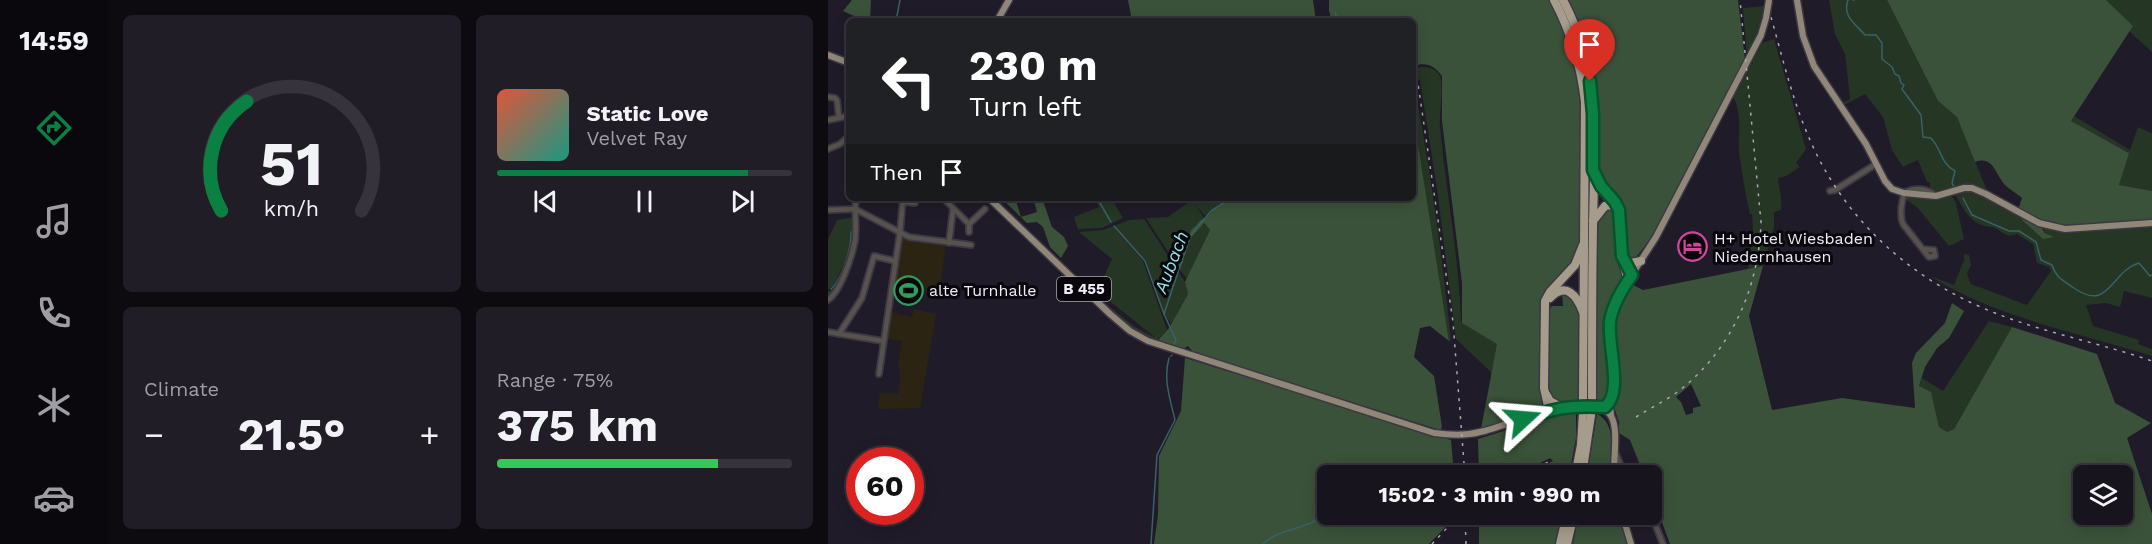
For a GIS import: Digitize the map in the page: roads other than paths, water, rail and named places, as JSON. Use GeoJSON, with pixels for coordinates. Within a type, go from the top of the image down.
{"type":"FeatureCollection","features":[{"type":"Feature","properties":{"kind":"highway"},"geometry":{"type":"LineString","coordinates":[[1554,0],[1575,51],[1583,91],[1586,125],[1584,314],[1588,398]]}},
{"type":"Feature","properties":{"kind":"highway"},"geometry":{"type":"LineString","coordinates":[[1563,0],[1578,33],[1590,81],[1593,114],[1593,221],[1588,398],[1583,465]]}},
{"type":"Feature","properties":{"kind":"highway"},"geometry":{"type":"LineString","coordinates":[[1593,170],[1601,186],[1619,210],[1623,260],[1629,279]]}},
{"type":"Feature","properties":{"kind":"highway"},"geometry":{"type":"LineString","coordinates":[[1593,221],[1605,206],[1610,205],[1619,210]]}},
{"type":"Feature","properties":{"kind":"highway"},"geometry":{"type":"LineString","coordinates":[[1549,411],[1544,388],[1545,306],[1548,295],[1575,265],[1585,236]]}},
{"type":"Feature","properties":{"kind":"highway"},"geometry":{"type":"LineString","coordinates":[[1623,260],[1631,263],[1641,261]]}},
{"type":"Feature","properties":{"kind":"highway"},"geometry":{"type":"LineString","coordinates":[[1545,306],[1555,293],[1568,292],[1578,300],[1584,314]]}},
{"type":"Feature","properties":{"kind":"highway"},"geometry":{"type":"LineString","coordinates":[[1544,388],[1550,401],[1549,411]]}},
{"type":"Feature","properties":{"kind":"highway"},"geometry":{"type":"LineString","coordinates":[[1550,401],[1561,407]]}},
{"type":"Feature","properties":{"kind":"highway"},"geometry":{"type":"LineString","coordinates":[[1577,465],[1587,414]]}},
{"type":"Feature","properties":{"kind":"highway"},"geometry":{"type":"LineString","coordinates":[[1560,544],[1564,525]]}},
{"type":"Feature","properties":{"kind":"highway"},"geometry":{"type":"LineString","coordinates":[[1567,544],[1571,525]]}},
{"type":"Feature","properties":{"kind":"main road"},"geometry":{"type":"LineString","coordinates":[[999,18],[1009,0]]}},
{"type":"Feature","properties":{"kind":"main road"},"geometry":{"type":"LineString","coordinates":[[1614,465],[1614,425],[1611,401],[1614,389],[1610,326],[1614,306],[1674,204],[1761,35],[1768,0]]}},
{"type":"Feature","properties":{"kind":"main road"},"geometry":{"type":"LineString","coordinates":[[1797,0],[1803,36],[1811,60],[1866,144],[1887,184],[1892,189],[1904,193],[1936,196],[1972,188],[2039,223],[2065,229],[2152,223]]}},
{"type":"Feature","properties":{"kind":"main road"},"geometry":{"type":"LineString","coordinates":[[828,55],[846,62]]}},
{"type":"Feature","properties":{"kind":"main road","name":"B 455"},"geometry":{"type":"LineString","coordinates":[[992,201],[1120,324],[1139,337],[1157,345],[1434,433],[1458,435],[1479,433],[1561,407],[1588,405],[1602,408]]}},
{"type":"Feature","properties":{"kind":"main road"},"geometry":{"type":"LineString","coordinates":[[1602,408],[1614,389]]}},
{"type":"Feature","properties":{"kind":"main road"},"geometry":{"type":"LineString","coordinates":[[1602,408],[1611,401]]}},
{"type":"Feature","properties":{"kind":"main road"},"geometry":{"type":"LineString","coordinates":[[1602,408],[1611,415]]}},
{"type":"Feature","properties":{"kind":"main road"},"geometry":{"type":"LineString","coordinates":[[1625,525],[1631,544]]}},
{"type":"Feature","properties":{"kind":"street"},"geometry":{"type":"LineString","coordinates":[[828,97],[837,100],[839,117]]}},
{"type":"Feature","properties":{"kind":"street"},"geometry":{"type":"LineString","coordinates":[[828,120],[846,116]]}},
{"type":"Feature","properties":{"kind":"street"},"geometry":{"type":"LineString","coordinates":[[828,150],[846,139]]}},
{"type":"Feature","properties":{"kind":"street"},"geometry":{"type":"LineString","coordinates":[[1830,191],[1876,164]]}},
{"type":"Feature","properties":{"kind":"street"},"geometry":{"type":"LineString","coordinates":[[1904,193],[1901,220],[1923,249]]}},
{"type":"Feature","properties":{"kind":"street"},"geometry":{"type":"LineString","coordinates":[[828,300],[834,295],[841,282],[855,240],[856,201]]}},
{"type":"Feature","properties":{"kind":"street"},"geometry":{"type":"LineString","coordinates":[[879,374],[903,201]]}},
{"type":"Feature","properties":{"kind":"street"},"geometry":{"type":"LineString","coordinates":[[907,201],[915,203]]}},
{"type":"Feature","properties":{"kind":"street"},"geometry":{"type":"LineString","coordinates":[[946,201],[969,224],[969,232]]}},
{"type":"Feature","properties":{"kind":"street"},"geometry":{"type":"LineString","coordinates":[[828,210],[855,209],[909,237],[971,245]]}},
{"type":"Feature","properties":{"kind":"street"},"geometry":{"type":"LineString","coordinates":[[949,243],[953,209]]}},
{"type":"Feature","properties":{"kind":"street"},"geometry":{"type":"LineString","coordinates":[[969,224],[985,209]]}},
{"type":"Feature","properties":{"kind":"street"},"geometry":{"type":"LineString","coordinates":[[839,334],[862,298],[874,256],[895,261]]}},
{"type":"Feature","properties":{"kind":"street"},"geometry":{"type":"LineString","coordinates":[[828,292],[834,295]]}},
{"type":"Feature","properties":{"kind":"street"},"geometry":{"type":"LineString","coordinates":[[828,332],[883,341]]}},
{"type":"Feature","properties":{"kind":"street"},"geometry":{"type":"LineString","coordinates":[[1614,449],[1620,465]]}},
{"type":"Feature","properties":{"kind":"street"},"geometry":{"type":"LineString","coordinates":[[1655,525],[1663,544]]}},
{"type":"Feature","properties":{"kind":"waterway"},"geometry":{"type":"LineString","coordinates":[[897,18],[900,0]]}},
{"type":"Feature","properties":{"kind":"waterway"},"geometry":{"type":"LineString","coordinates":[[1848,0],[1847,11],[1851,20],[1865,35],[1876,35],[1882,43],[1882,59],[1899,76],[1904,85],[1902,89],[1921,115],[1923,137],[1931,138],[1944,161],[1955,171],[1952,183],[1954,187]]}},
{"type":"Feature","properties":{"kind":"waterway","name":"Aubach"},"geometry":{"type":"LineString","coordinates":[[1335,12],[1337,18]]}},
{"type":"Feature","properties":{"kind":"waterway"},"geometry":{"type":"LineString","coordinates":[[1963,198],[1972,215],[2009,231],[2019,231],[2036,242],[2041,260],[2052,265],[2064,281],[2086,294],[2095,296],[2103,293],[2130,267],[2139,263],[2150,276],[2152,275]]}},
{"type":"Feature","properties":{"kind":"waterway","name":"Aubach"},"geometry":{"type":"LineString","coordinates":[[1099,201],[1111,222]]}},
{"type":"Feature","properties":{"kind":"waterway","name":"Aubach"},"geometry":{"type":"LineString","coordinates":[[1174,344],[1176,340],[1164,314],[1190,236],[1211,211],[1226,201]]}},
{"type":"Feature","properties":{"kind":"waterway","name":"Aubach"},"geometry":{"type":"LineString","coordinates":[[1114,226],[1145,261],[1164,314]]}},
{"type":"Feature","properties":{"kind":"waterway"},"geometry":{"type":"LineString","coordinates":[[831,289],[846,262],[851,232]]}},
{"type":"Feature","properties":{"kind":"waterway","name":"Aubach"},"geometry":{"type":"LineString","coordinates":[[1151,544],[1157,455],[1175,420],[1167,381],[1169,358]]}},
{"type":"Feature","properties":{"kind":"waterway"},"geometry":{"type":"LineString","coordinates":[[1263,544],[1278,534],[1317,520]]}},
{"type":"Feature","properties":{"kind":"railway"},"geometry":{"type":"LineString","coordinates":[[1636,417],[1676,393],[1712,359],[1738,318],[1754,271],[1761,222],[1740,0]]}},
{"type":"Feature","properties":{"kind":"railway"},"geometry":{"type":"LineString","coordinates":[[1766,0],[1791,88],[1810,140],[1842,197],[1885,245],[1936,284],[1965,300],[2033,326],[2152,361]]}},
{"type":"Feature","properties":{"kind":"railway"},"geometry":{"type":"LineString","coordinates":[[1417,77],[1453,322],[1464,465]]}},
{"type":"Feature","properties":{"kind":"railway"},"geometry":{"type":"LineString","coordinates":[[1542,465],[1552,460]]}},
{"type":"Feature","properties":{"kind":"railway"},"geometry":{"type":"LineString","coordinates":[[1432,544],[1450,525]]}},
{"type":"Feature","properties":{"kind":"railway"},"geometry":{"type":"LineString","coordinates":[[1465,525],[1466,544]]}},
{"type":"Feature","properties":{"kind":"place","name":"H+ Hotel Wiesbaden Niedernhausen"},"geometry":{"type":"Point","coordinates":[1693,247]}},
{"type":"Feature","properties":{"kind":"place","name":"alte Turnhalle"},"geometry":{"type":"Point","coordinates":[908,290]}}]}
